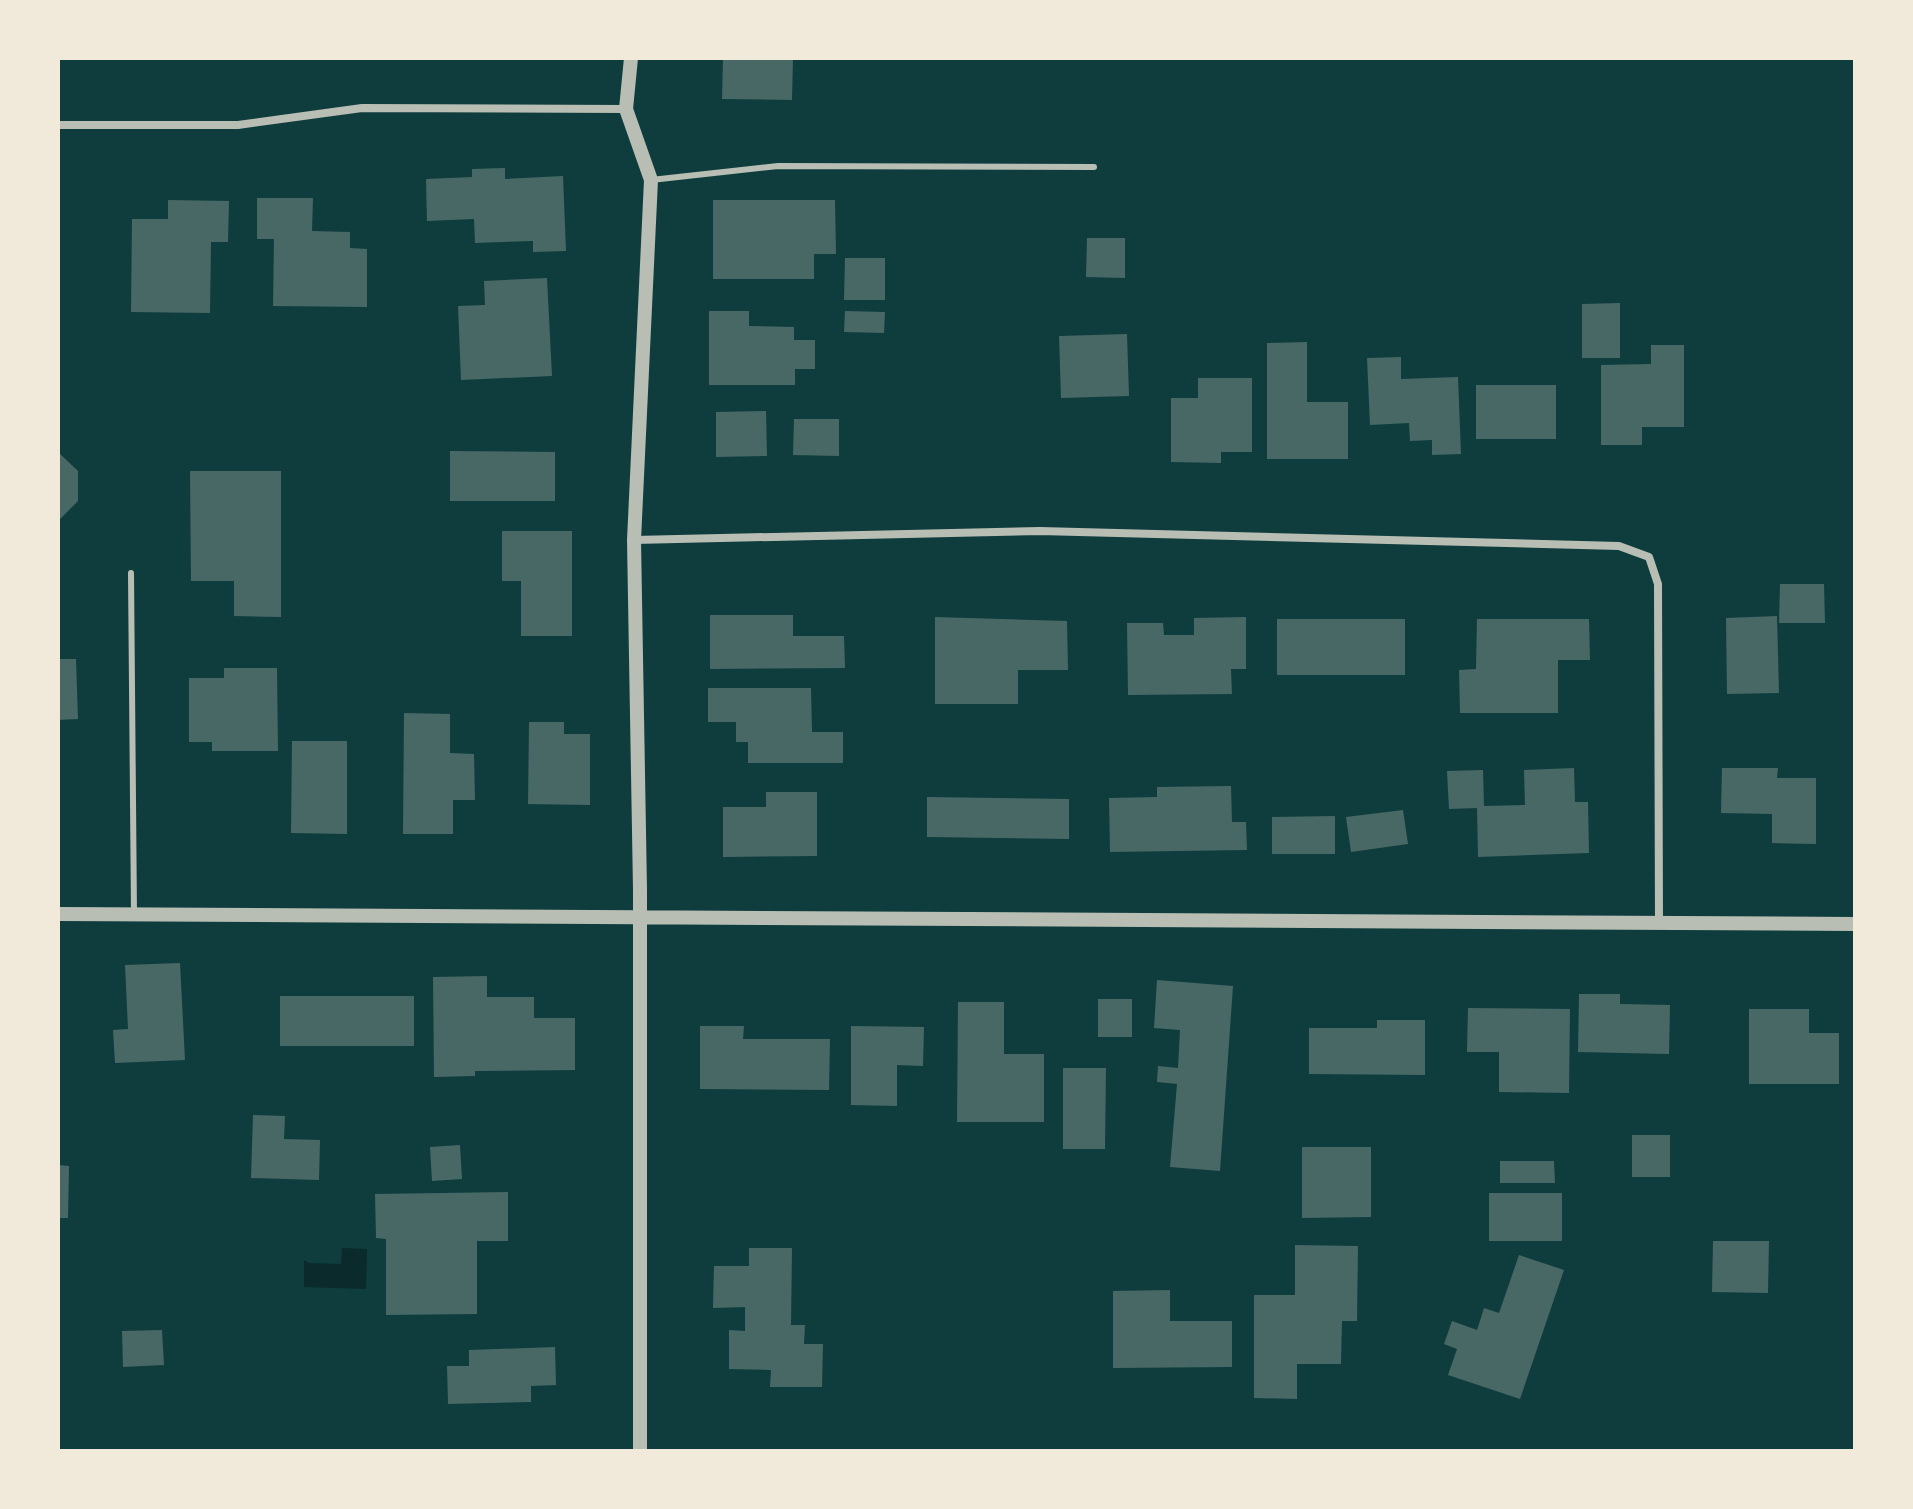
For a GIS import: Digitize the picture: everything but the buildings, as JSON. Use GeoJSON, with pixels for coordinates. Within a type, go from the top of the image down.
{"type":"FeatureCollection","features":[{"type":"Feature","properties":{"kind":"street"},"geometry":{"type":"LineString","coordinates":[[631,58],[626,109],[651,180],[634,540],[639,917],[640,1451]]}},
{"type":"Feature","properties":{"kind":"street"},"geometry":{"type":"LineString","coordinates":[[58,125],[238,125],[362,108],[626,109]]}},
{"type":"Feature","properties":{"kind":"street"},"geometry":{"type":"LineString","coordinates":[[634,540],[1040,531],[1619,546],[1649,557],[1658,584],[1659,923]]}},
{"type":"Feature","properties":{"kind":"street"},"geometry":{"type":"LineString","coordinates":[[58,914],[1855,924]]}},
{"type":"Feature","properties":{"kind":"lane"},"geometry":{"type":"LineString","coordinates":[[651,180],[778,166],[1094,167]]}},
{"type":"Feature","properties":{"kind":"lane"},"geometry":{"type":"LineString","coordinates":[[131,573],[134,914]]}},
{"type":"Feature","properties":{"kind":"water"},"geometry":{"type":"Polygon","coordinates":[[[342,1248],[367,1249],[366,1289],[304,1287],[304,1260],[309,1263],[341,1264],[342,1248]]]}}]}
